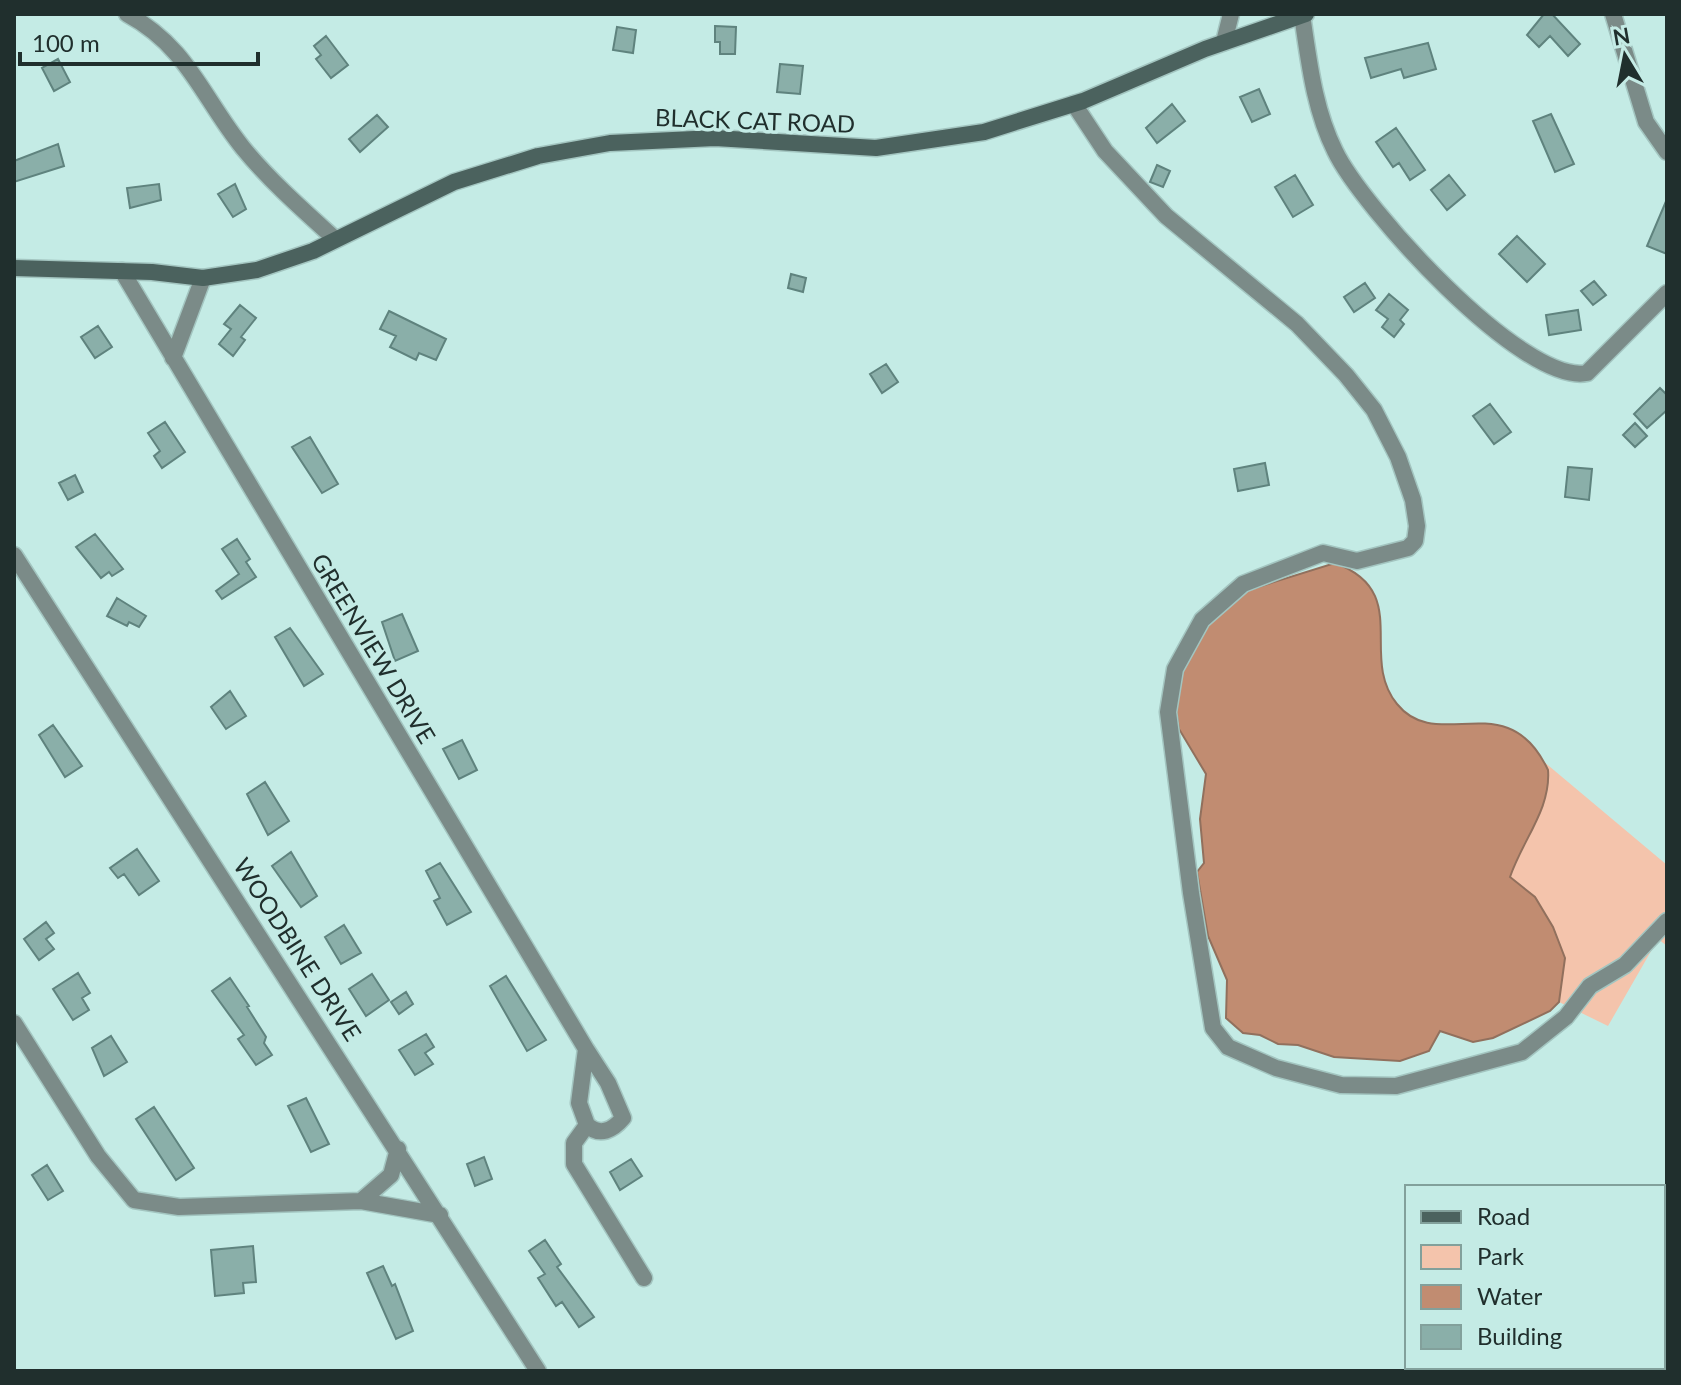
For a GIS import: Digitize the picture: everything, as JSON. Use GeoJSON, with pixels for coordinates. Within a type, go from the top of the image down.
{"type":"FeatureCollection","features":[{"type":"Feature","properties":{"kind":"street"},"geometry":{"type":"LineString","coordinates":[[127,14],[149,26],[173,47],[241,146],[291,200],[335,239]]}},
{"type":"Feature","properties":{"kind":"street"},"geometry":{"type":"LineString","coordinates":[[1224,42],[1231,14]]}},
{"type":"Feature","properties":{"kind":"street"},"geometry":{"type":"LineString","coordinates":[[1613,14],[1646,122],[1667,152]]}},
{"type":"Feature","properties":{"kind":"street"},"geometry":{"type":"LineString","coordinates":[[1304,15],[1321,115],[1333,148],[1365,200],[1460,300],[1538,361],[1574,375],[1587,373],[1667,293]]}},
{"type":"Feature","properties":{"kind":"street","name":"BLACK CAT ROAD"},"geometry":{"type":"LineString","coordinates":[[14,268],[122,271],[203,278],[257,270],[313,251],[454,182],[538,156],[582,148],[715,138],[890,147],[995,130],[1074,104],[1224,42],[1304,15]]}},
{"type":"Feature","properties":{"kind":"street"},"geometry":{"type":"LineString","coordinates":[[1074,104],[1105,151],[1166,216],[1297,324],[1346,375],[1374,410],[1398,457],[1413,500],[1417,526],[1415,541],[1408,548],[1357,561],[1323,553],[1243,584],[1202,620],[1175,669],[1168,712],[1191,893],[1213,1028],[1228,1047],[1276,1068],[1341,1085],[1396,1086],[1522,1052],[1566,1017],[1590,986],[1625,965],[1667,921]]}},
{"type":"Feature","properties":{"kind":"street","name":"GREENVIEW DRIVE"},"geometry":{"type":"LineString","coordinates":[[122,271],[608,1083],[623,1118],[608,1131],[600,1132],[587,1125]]}},
{"type":"Feature","properties":{"kind":"street"},"geometry":{"type":"LineString","coordinates":[[173,358],[203,278]]}},
{"type":"Feature","properties":{"kind":"street","name":"WOODBINE DRIVE"},"geometry":{"type":"LineString","coordinates":[[14,555],[538,1371]]}},
{"type":"Feature","properties":{"kind":"street"},"geometry":{"type":"LineString","coordinates":[[14,1023],[98,1156],[134,1200],[179,1207],[361,1201],[440,1215]]}},
{"type":"Feature","properties":{"kind":"street"},"geometry":{"type":"LineString","coordinates":[[586,1049],[579,1103],[587,1125],[574,1143],[574,1164],[644,1278]]}},
{"type":"Feature","properties":{"kind":"street"},"geometry":{"type":"LineString","coordinates":[[361,1201],[391,1175],[398,1149]]}},
{"type":"Feature","properties":{"kind":"green space"},"geometry":{"type":"Polygon","coordinates":[[[1543,761],[1667,865],[1667,946],[1658,939],[1608,1026],[1559,1002],[1565,958],[1553,927],[1535,897],[1510,877],[1519,850],[1546,795],[1548,784],[1543,761]]]}},
{"type":"Feature","properties":{"kind":"green space"},"geometry":{"type":"Polygon","coordinates":[[[1665,1366],[1667,1371],[1520,1371],[1665,1369],[1665,1366]]]}},
{"type":"Feature","properties":{"kind":"water"},"geometry":{"type":"Polygon","coordinates":[[[1335,563],[1358,575],[1372,591],[1379,608],[1386,685],[1397,704],[1414,718],[1432,724],[1493,724],[1513,730],[1531,744],[1548,770],[1541,811],[1510,877],[1535,897],[1553,927],[1565,958],[1559,1002],[1550,1011],[1493,1038],[1473,1042],[1440,1031],[1429,1051],[1400,1061],[1334,1057],[1298,1045],[1278,1044],[1260,1035],[1243,1033],[1226,1018],[1227,980],[1208,936],[1197,872],[1204,863],[1200,819],[1206,774],[1179,729],[1174,700],[1177,674],[1212,616],[1242,592],[1335,563]]]}},
{"type":"Feature","properties":{"kind":"building"},"geometry":{"type":"Polygon","coordinates":[[[1544,14],[1552,14],[1580,44],[1568,56],[1550,36],[1539,47],[1527,35],[1544,14]]]}},
{"type":"Feature","properties":{"kind":"building"},"geometry":{"type":"Polygon","coordinates":[[[715,26],[736,27],[735,54],[720,54],[720,42],[715,42],[715,26]]]}},
{"type":"Feature","properties":{"kind":"building"},"geometry":{"type":"Polygon","coordinates":[[[617,27],[636,30],[633,53],[613,50],[617,27]]]}},
{"type":"Feature","properties":{"kind":"building"},"geometry":{"type":"Polygon","coordinates":[[[326,36],[348,65],[331,78],[316,59],[321,55],[314,46],[326,36]]]}},
{"type":"Feature","properties":{"kind":"building"},"geometry":{"type":"Polygon","coordinates":[[[1428,43],[1436,69],[1404,78],[1401,69],[1371,78],[1365,58],[1428,43]]]}},
{"type":"Feature","properties":{"kind":"building"},"geometry":{"type":"Polygon","coordinates":[[[58,59],[70,82],[54,91],[42,68],[58,59]]]}},
{"type":"Feature","properties":{"kind":"building"},"geometry":{"type":"Polygon","coordinates":[[[780,64],[803,66],[800,94],[777,92],[780,64]]]}},
{"type":"Feature","properties":{"kind":"building"},"geometry":{"type":"Polygon","coordinates":[[[1259,89],[1270,114],[1252,122],[1240,97],[1259,89]]]}},
{"type":"Feature","properties":{"kind":"building"},"geometry":{"type":"Polygon","coordinates":[[[1172,104],[1185,121],[1157,143],[1146,128],[1172,104]]]}},
{"type":"Feature","properties":{"kind":"building"},"geometry":{"type":"Polygon","coordinates":[[[1551,114],[1574,164],[1555,172],[1533,121],[1551,114]]]}},
{"type":"Feature","properties":{"kind":"building"},"geometry":{"type":"Polygon","coordinates":[[[377,115],[388,127],[360,152],[349,139],[377,115]]]}},
{"type":"Feature","properties":{"kind":"building"},"geometry":{"type":"Polygon","coordinates":[[[1396,128],[1425,170],[1410,180],[1399,163],[1393,167],[1376,142],[1396,128]]]}},
{"type":"Feature","properties":{"kind":"building"},"geometry":{"type":"Polygon","coordinates":[[[58,144],[64,166],[14,182],[14,161],[58,144]]]}},
{"type":"Feature","properties":{"kind":"building"},"geometry":{"type":"Polygon","coordinates":[[[1157,165],[1170,171],[1163,187],[1150,182],[1157,165]]]}},
{"type":"Feature","properties":{"kind":"building"},"geometry":{"type":"Polygon","coordinates":[[[1295,175],[1313,205],[1293,217],[1275,187],[1295,175]]]}},
{"type":"Feature","properties":{"kind":"building"},"geometry":{"type":"Polygon","coordinates":[[[1449,175],[1465,195],[1447,210],[1431,190],[1449,175]]]}},
{"type":"Feature","properties":{"kind":"building"},"geometry":{"type":"Polygon","coordinates":[[[159,184],[161,200],[130,208],[127,188],[159,184]]]}},
{"type":"Feature","properties":{"kind":"building"},"geometry":{"type":"Polygon","coordinates":[[[235,184],[246,209],[233,217],[218,194],[235,184]]]}},
{"type":"Feature","properties":{"kind":"building"},"geometry":{"type":"Polygon","coordinates":[[[1667,199],[1667,254],[1647,246],[1667,199]]]}},
{"type":"Feature","properties":{"kind":"building"},"geometry":{"type":"Polygon","coordinates":[[[1517,236],[1545,264],[1527,282],[1499,254],[1517,236]]]}},
{"type":"Feature","properties":{"kind":"building"},"geometry":{"type":"Polygon","coordinates":[[[791,274],[806,278],[803,292],[788,288],[791,274]]]}},
{"type":"Feature","properties":{"kind":"building"},"geometry":{"type":"Polygon","coordinates":[[[1594,281],[1606,295],[1593,305],[1581,291],[1594,281]]]}},
{"type":"Feature","properties":{"kind":"building"},"geometry":{"type":"Polygon","coordinates":[[[1365,283],[1375,298],[1354,312],[1344,297],[1365,283]]]}},
{"type":"Feature","properties":{"kind":"building"},"geometry":{"type":"Polygon","coordinates":[[[1389,294],[1408,310],[1400,320],[1404,324],[1394,337],[1382,327],[1388,319],[1376,310],[1389,294]]]}},
{"type":"Feature","properties":{"kind":"building"},"geometry":{"type":"Polygon","coordinates":[[[240,305],[256,318],[241,337],[245,340],[233,356],[219,344],[231,329],[224,324],[240,305]]]}},
{"type":"Feature","properties":{"kind":"building"},"geometry":{"type":"Polygon","coordinates":[[[1578,310],[1581,330],[1549,335],[1546,315],[1578,310]]]}},
{"type":"Feature","properties":{"kind":"building"},"geometry":{"type":"Polygon","coordinates":[[[389,311],[446,339],[436,360],[419,353],[416,360],[390,347],[396,336],[380,329],[389,311]]]}},
{"type":"Feature","properties":{"kind":"building"},"geometry":{"type":"Polygon","coordinates":[[[98,326],[112,347],[95,358],[81,337],[98,326]]]}},
{"type":"Feature","properties":{"kind":"building"},"geometry":{"type":"Polygon","coordinates":[[[886,364],[898,382],[882,393],[870,374],[886,364]]]}},
{"type":"Feature","properties":{"kind":"building"},"geometry":{"type":"Polygon","coordinates":[[[1660,388],[1667,395],[1667,410],[1647,428],[1634,414],[1660,388]]]}},
{"type":"Feature","properties":{"kind":"building"},"geometry":{"type":"Polygon","coordinates":[[[1490,404],[1511,432],[1494,444],[1473,416],[1490,404]]]}},
{"type":"Feature","properties":{"kind":"building"},"geometry":{"type":"Polygon","coordinates":[[[165,422],[185,452],[162,468],[154,456],[160,451],[148,433],[165,422]]]}},
{"type":"Feature","properties":{"kind":"building"},"geometry":{"type":"Polygon","coordinates":[[[1635,423],[1647,436],[1635,447],[1623,435],[1635,423]]]}},
{"type":"Feature","properties":{"kind":"building"},"geometry":{"type":"Polygon","coordinates":[[[310,437],[338,484],[322,493],[292,447],[310,437]]]}},
{"type":"Feature","properties":{"kind":"building"},"geometry":{"type":"Polygon","coordinates":[[[1265,463],[1269,485],[1238,491],[1234,469],[1265,463]]]}},
{"type":"Feature","properties":{"kind":"building"},"geometry":{"type":"Polygon","coordinates":[[[1568,467],[1592,469],[1589,500],[1565,497],[1568,467]]]}},
{"type":"Feature","properties":{"kind":"building"},"geometry":{"type":"Polygon","coordinates":[[[75,475],[83,492],[68,500],[59,483],[75,475]]]}},
{"type":"Feature","properties":{"kind":"building"},"geometry":{"type":"Polygon","coordinates":[[[95,534],[123,569],[112,576],[109,572],[101,578],[76,547],[95,534]]]}},
{"type":"Feature","properties":{"kind":"building"},"geometry":{"type":"Polygon","coordinates":[[[237,539],[250,559],[246,562],[256,577],[222,599],[216,591],[239,574],[222,549],[237,539]]]}},
{"type":"Feature","properties":{"kind":"building"},"geometry":{"type":"Polygon","coordinates":[[[117,598],[146,616],[139,627],[129,622],[127,626],[107,616],[117,598]]]}},
{"type":"Feature","properties":{"kind":"building"},"geometry":{"type":"Polygon","coordinates":[[[402,614],[418,651],[395,661],[382,622],[402,614]]]}},
{"type":"Feature","properties":{"kind":"building"},"geometry":{"type":"Polygon","coordinates":[[[290,628],[323,674],[304,686],[275,637],[290,628]]]}},
{"type":"Feature","properties":{"kind":"building"},"geometry":{"type":"Polygon","coordinates":[[[230,691],[246,716],[226,729],[211,707],[230,691]]]}},
{"type":"Feature","properties":{"kind":"building"},"geometry":{"type":"Polygon","coordinates":[[[53,725],[82,766],[65,777],[39,735],[53,725]]]}},
{"type":"Feature","properties":{"kind":"building"},"geometry":{"type":"Polygon","coordinates":[[[462,740],[477,770],[459,779],[443,749],[462,740]]]}},
{"type":"Feature","properties":{"kind":"building"},"geometry":{"type":"Polygon","coordinates":[[[265,782],[289,821],[268,835],[247,794],[265,782]]]}},
{"type":"Feature","properties":{"kind":"building"},"geometry":{"type":"Polygon","coordinates":[[[137,849],[159,881],[139,895],[124,874],[118,878],[110,868],[137,849]]]}},
{"type":"Feature","properties":{"kind":"building"},"geometry":{"type":"Polygon","coordinates":[[[291,852],[317,896],[301,907],[272,866],[291,852]]]}},
{"type":"Feature","properties":{"kind":"building"},"geometry":{"type":"Polygon","coordinates":[[[440,863],[471,912],[447,925],[434,901],[440,898],[426,871],[440,863]]]}},
{"type":"Feature","properties":{"kind":"building"},"geometry":{"type":"Polygon","coordinates":[[[46,922],[54,933],[46,939],[54,949],[39,960],[24,939],[46,922]]]}},
{"type":"Feature","properties":{"kind":"building"},"geometry":{"type":"Polygon","coordinates":[[[344,925],[361,953],[341,964],[325,937],[344,925]]]}},
{"type":"Feature","properties":{"kind":"building"},"geometry":{"type":"Polygon","coordinates":[[[78,973],[90,993],[82,998],[89,1010],[73,1020],[53,989],[78,973]]]}},
{"type":"Feature","properties":{"kind":"building"},"geometry":{"type":"Polygon","coordinates":[[[372,974],[389,1000],[366,1016],[349,989],[372,974]]]}},
{"type":"Feature","properties":{"kind":"building"},"geometry":{"type":"Polygon","coordinates":[[[506,976],[546,1040],[527,1051],[490,986],[506,976]]]}},
{"type":"Feature","properties":{"kind":"building"},"geometry":{"type":"Polygon","coordinates":[[[230,978],[266,1037],[264,1043],[272,1055],[256,1065],[238,1039],[244,1035],[212,991],[230,978]]]}},
{"type":"Feature","properties":{"kind":"building"},"geometry":{"type":"Polygon","coordinates":[[[406,992],[413,1004],[399,1014],[391,1002],[406,992]]]}},
{"type":"Feature","properties":{"kind":"building"},"geometry":{"type":"Polygon","coordinates":[[[426,1034],[434,1047],[425,1053],[433,1064],[415,1075],[399,1050],[426,1034]]]}},
{"type":"Feature","properties":{"kind":"building"},"geometry":{"type":"Polygon","coordinates":[[[111,1036],[127,1062],[104,1076],[92,1048],[111,1036]]]}},
{"type":"Feature","properties":{"kind":"building"},"geometry":{"type":"Polygon","coordinates":[[[306,1098],[329,1144],[311,1152],[288,1106],[306,1098]]]}},
{"type":"Feature","properties":{"kind":"building"},"geometry":{"type":"Polygon","coordinates":[[[154,1107],[194,1168],[176,1180],[136,1119],[154,1107]]]}},
{"type":"Feature","properties":{"kind":"building"},"geometry":{"type":"Polygon","coordinates":[[[484,1157],[492,1179],[475,1186],[467,1164],[484,1157]]]}},
{"type":"Feature","properties":{"kind":"building"},"geometry":{"type":"Polygon","coordinates":[[[631,1159],[642,1176],[620,1190],[610,1172],[631,1159]]]}},
{"type":"Feature","properties":{"kind":"building"},"geometry":{"type":"Polygon","coordinates":[[[47,1165],[63,1191],[48,1200],[32,1175],[47,1165]]]}},
{"type":"Feature","properties":{"kind":"building"},"geometry":{"type":"Polygon","coordinates":[[[545,1240],[561,1264],[557,1267],[594,1317],[579,1327],[562,1302],[556,1306],[538,1278],[545,1274],[529,1251],[545,1240]]]}},
{"type":"Feature","properties":{"kind":"building"},"geometry":{"type":"Polygon","coordinates":[[[253,1246],[256,1282],[243,1283],[244,1293],[215,1296],[211,1250],[253,1246]]]}},
{"type":"Feature","properties":{"kind":"building"},"geometry":{"type":"Polygon","coordinates":[[[383,1266],[392,1286],[395,1284],[413,1331],[396,1339],[367,1273],[383,1266]]]}}]}
